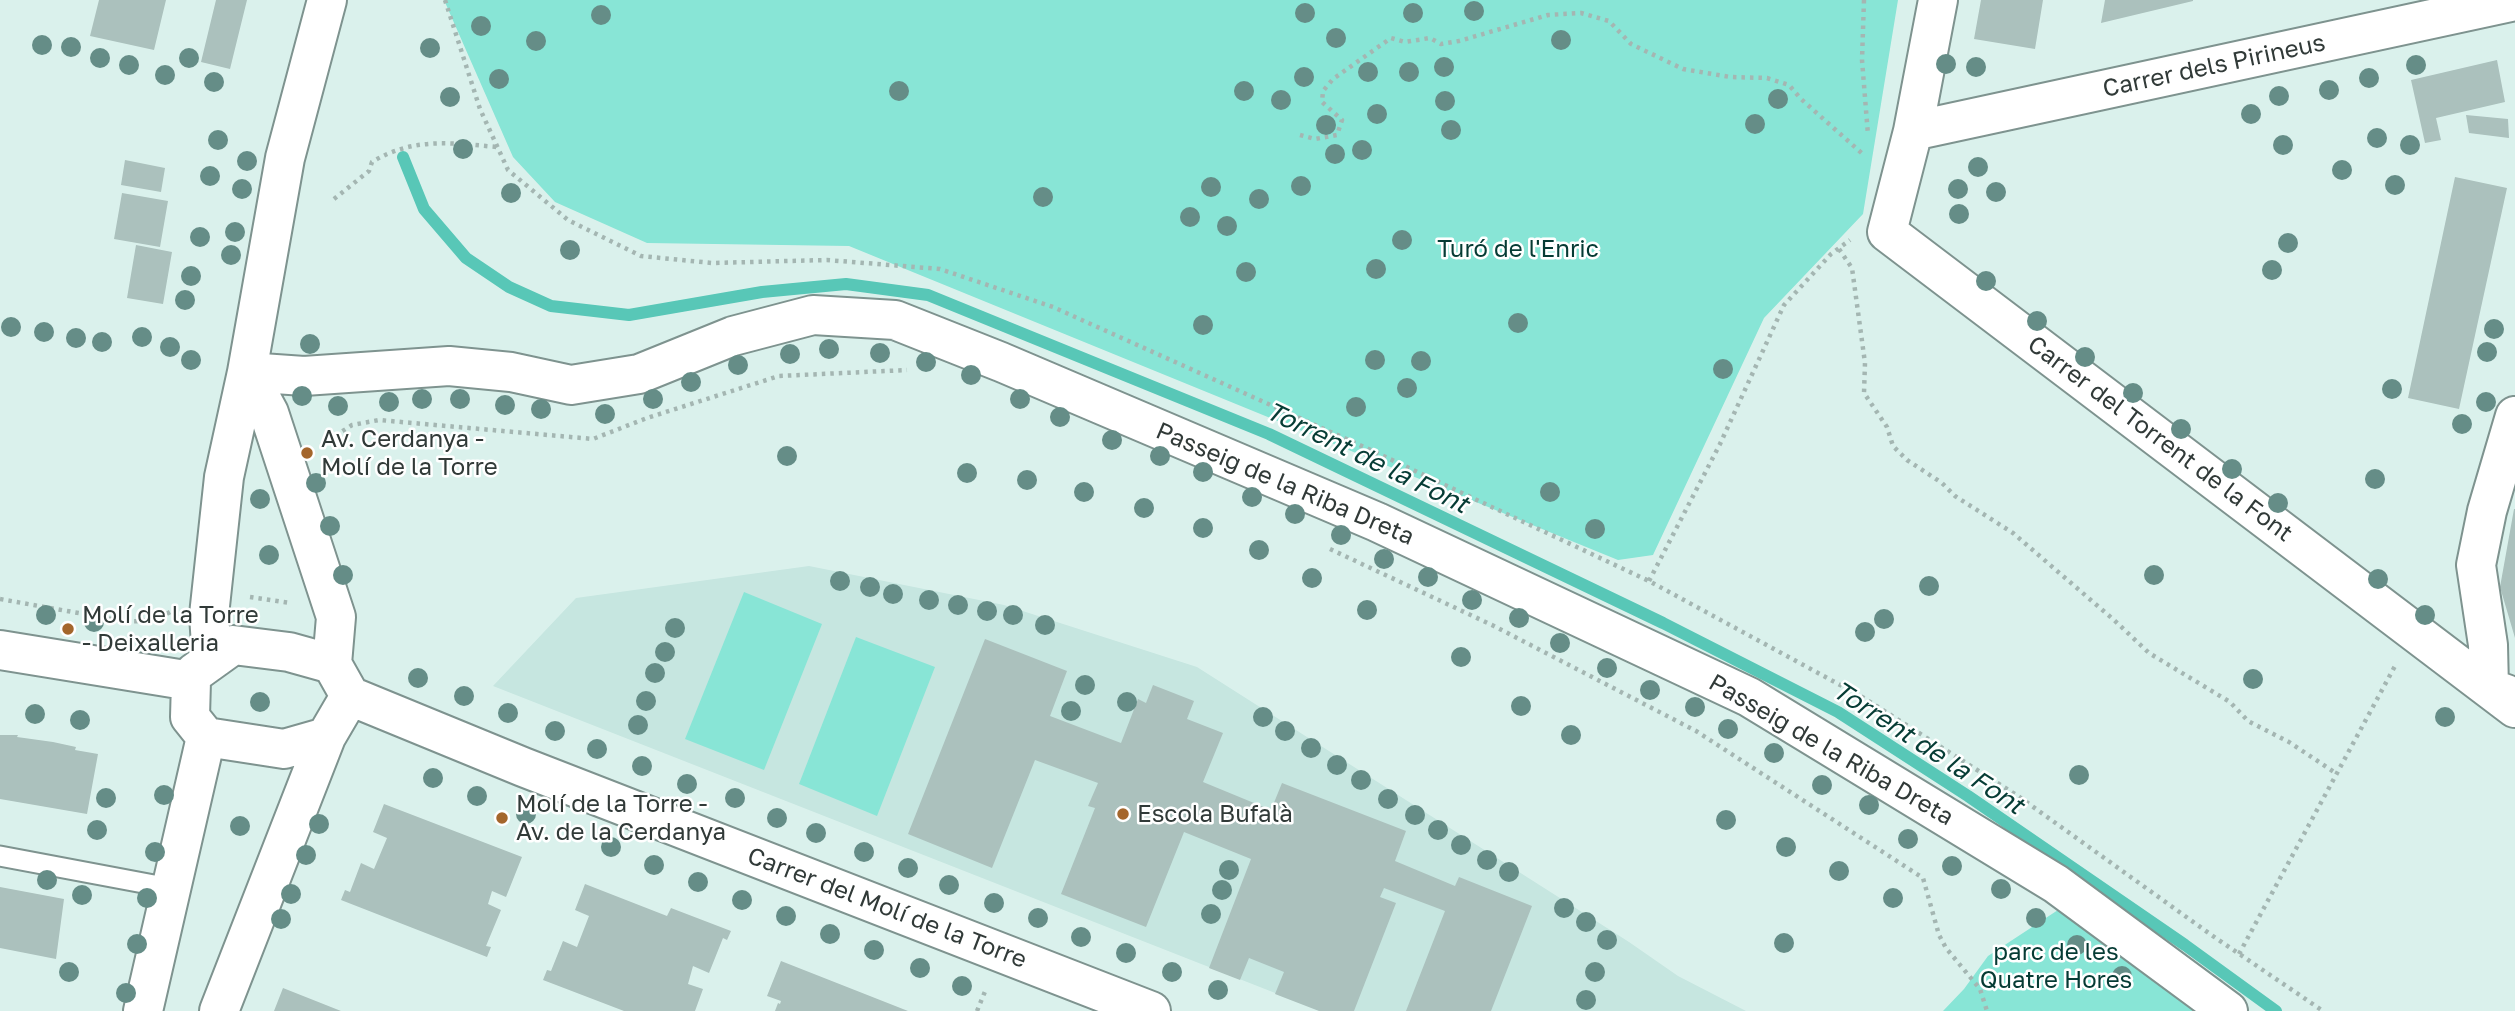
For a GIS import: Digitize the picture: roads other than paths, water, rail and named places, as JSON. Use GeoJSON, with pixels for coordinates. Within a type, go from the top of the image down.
{"type":"FeatureCollection","features":[{"type":"Feature","properties":{"kind":"street"},"geometry":{"type":"LineString","coordinates":[[326,737],[284,749],[206,737],[190,717],[202,671],[224,477],[247,372],[285,158],[327,0]]}},
{"type":"Feature","properties":{"kind":"street"},"geometry":{"type":"LineString","coordinates":[[1913,131],[1938,0]]}},
{"type":"Feature","properties":{"kind":"street","name":"Carrer dels Pirineus"},"geometry":{"type":"LineString","coordinates":[[1913,131],[2515,1]]}},
{"type":"Feature","properties":{"kind":"street","name":"Carrer del Torrent de la Font"},"geometry":{"type":"LineString","coordinates":[[1913,131],[1887,232],[2414,632],[2506,698]]}},
{"type":"Feature","properties":{"kind":"street","name":"Passeig de la Riba Dreta"},"geometry":{"type":"LineString","coordinates":[[247,372],[304,376],[450,366],[511,372],[571,384],[639,374],[733,336],[813,315],[895,320],[1026,372],[1377,522],[1749,697],[2056,884],[2228,1011]]}},
{"type":"Feature","properties":{"kind":"street"},"geometry":{"type":"LineString","coordinates":[[219,1011],[326,737],[341,680],[336,617],[269,413],[247,372]]}},
{"type":"Feature","properties":{"kind":"street"},"geometry":{"type":"LineString","coordinates":[[2506,698],[2488,645],[2476,565],[2487,511],[2515,416]]}},
{"type":"Feature","properties":{"kind":"street"},"geometry":{"type":"LineString","coordinates":[[0,650],[202,671],[233,646],[289,652],[341,680]]}},
{"type":"Feature","properties":{"kind":"street","name":"Carrer del Molí de la Torre"},"geometry":{"type":"LineString","coordinates":[[341,680],[536,772],[1152,1011]]}},
{"type":"Feature","properties":{"kind":"street"},"geometry":{"type":"LineString","coordinates":[[143,1011],[206,737]]}},
{"type":"Feature","properties":{"kind":"lane"},"geometry":{"type":"LineString","coordinates":[[0,856],[170,888]]}},
{"type":"Feature","properties":{"kind":"waterway","name":"Torrent de la Font"},"geometry":{"type":"LineString","coordinates":[[403,157],[424,209],[466,258],[509,287],[551,306],[629,315],[762,292],[846,284],[928,295],[1269,434],[1663,623],[1838,712],[1968,796],[2276,1011]]}},
{"type":"Feature","properties":{"kind":"place","name":"Av. Cerdanya - Molí de la Torre"},"geometry":{"type":"Point","coordinates":[307,453]}},
{"type":"Feature","properties":{"kind":"place","name":"Molí de la Torre - Deixalleria"},"geometry":{"type":"Point","coordinates":[68,629]}},
{"type":"Feature","properties":{"kind":"place","name":"Escola Bufalà"},"geometry":{"type":"Point","coordinates":[1123,814]}},
{"type":"Feature","properties":{"kind":"place","name":"Molí de la Torre - Av. de la Cerdanya"},"geometry":{"type":"Point","coordinates":[502,818]}},
{"type":"Feature","properties":{"kind":"park label","name":"Turó de l'Enric"},"geometry":{"type":"Point","coordinates":[1518,249]}},
{"type":"Feature","properties":{"kind":"park label","name":"parc de les Quatre Hores"},"geometry":{"type":"Point","coordinates":[2056,966]}}]}
